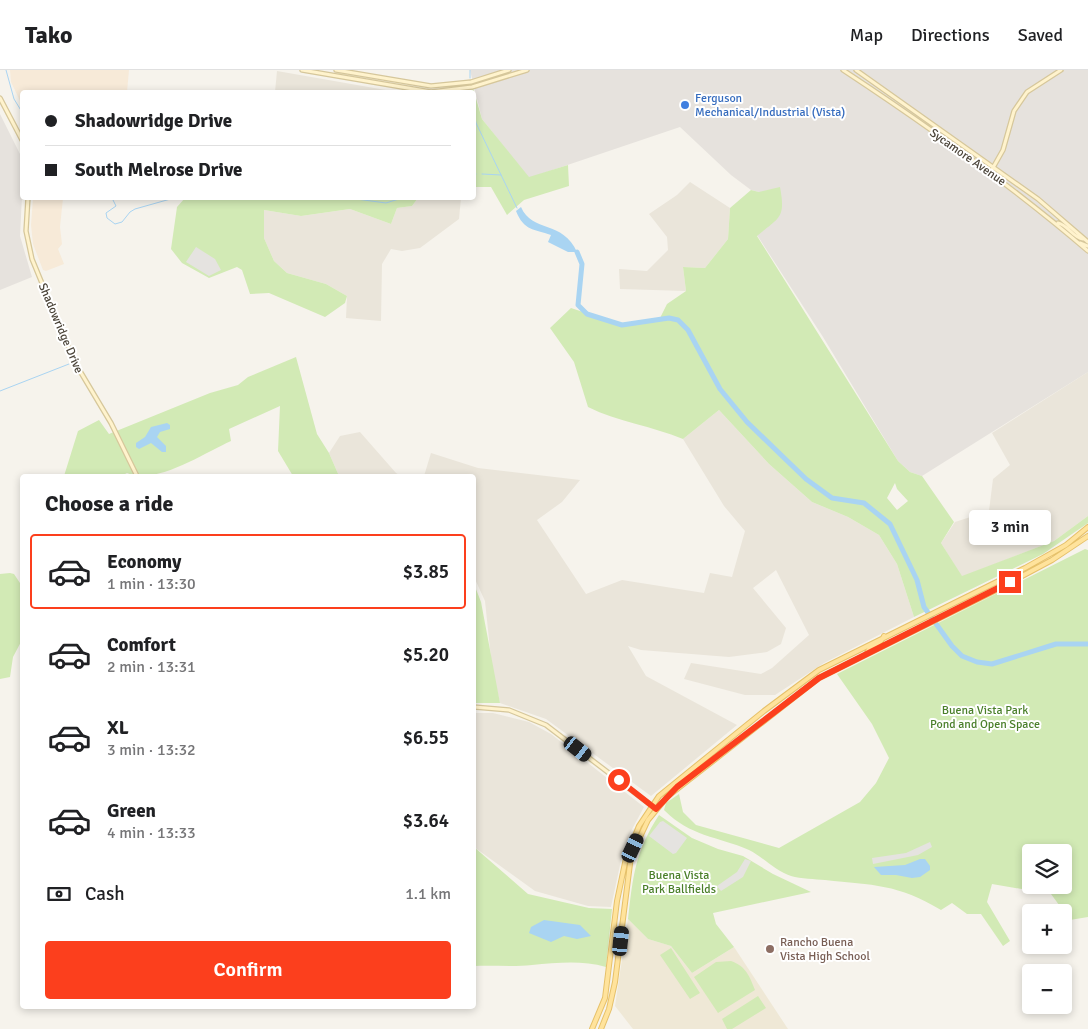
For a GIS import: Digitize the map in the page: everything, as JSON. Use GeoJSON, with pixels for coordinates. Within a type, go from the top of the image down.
{"type":"FeatureCollection","features":[{"type":"Feature","properties":{"kind":"main road"},"geometry":{"type":"LineString","coordinates":[[302,70],[419,90]]}},
{"type":"Feature","properties":{"kind":"main road"},"geometry":{"type":"LineString","coordinates":[[336,70],[418,85],[443,86],[471,82],[509,70]]}},
{"type":"Feature","properties":{"kind":"main road"},"geometry":{"type":"LineString","coordinates":[[447,90],[472,87],[528,70]]}},
{"type":"Feature","properties":{"kind":"main road","name":"Sycamore Avenue"},"geometry":{"type":"LineString","coordinates":[[843,70],[990,173],[1057,223],[1088,251]]}},
{"type":"Feature","properties":{"kind":"main road","name":"Sycamore Avenue"},"geometry":{"type":"LineString","coordinates":[[856,70],[1038,198],[1088,242]]}},
{"type":"Feature","properties":{"kind":"main road"},"geometry":{"type":"LineString","coordinates":[[990,173],[1006,142],[1014,111],[1028,92],[1061,70]]}},
{"type":"Feature","properties":{"kind":"main road"},"geometry":{"type":"LineString","coordinates":[[0,98],[20,136]]}},
{"type":"Feature","properties":{"kind":"main road","name":"Shadowridge Drive"},"geometry":{"type":"LineString","coordinates":[[28,200],[26,230],[32,259],[74,361],[111,423],[136,474]]}},
{"type":"Feature","properties":{"kind":"main road"},"geometry":{"type":"LineString","coordinates":[[1057,223],[1063,225],[1078,238],[1084,239]]}},
{"type":"Feature","properties":{"kind":"main road"},"geometry":{"type":"LineString","coordinates":[[1079,243],[1088,246]]}},
{"type":"Feature","properties":{"kind":"main road"},"geometry":{"type":"LineString","coordinates":[[592,1029],[605,998],[617,901],[626,858],[632,838],[651,806],[676,781],[806,679],[884,636],[1066,545],[1088,527]]}},
{"type":"Feature","properties":{"kind":"main road"},"geometry":{"type":"LineString","coordinates":[[601,1029],[610,1009],[615,982],[631,856],[641,832],[656,809],[677,787],[808,685],[867,653],[950,613],[1052,560],[1088,536]]}},
{"type":"Feature","properties":{"kind":"main road"},"geometry":{"type":"LineString","coordinates":[[867,653],[869,648],[882,641],[884,636]]}},
{"type":"Feature","properties":{"kind":"main road"},"geometry":{"type":"LineString","coordinates":[[476,707],[509,710],[543,724],[656,809]]}},
{"type":"Feature","properties":{"kind":"shaded area"},"geometry":{"type":"Polygon","coordinates":[[[10,70],[129,70],[127,90],[20,90],[20,101],[11,82],[10,70]]]}},
{"type":"Feature","properties":{"kind":"shaded area"},"geometry":{"type":"Polygon","coordinates":[[[470,70],[1088,70],[1088,372],[922,476],[910,472],[898,461],[823,337],[757,235],[759,192],[751,190],[731,175],[680,127],[529,178],[482,119],[470,70]]]}},
{"type":"Feature","properties":{"kind":"shaded area"},"geometry":{"type":"Polygon","coordinates":[[[277,71],[386,90],[275,90],[277,71]]]}},
{"type":"Feature","properties":{"kind":"shaded area"},"geometry":{"type":"Polygon","coordinates":[[[0,114],[20,154],[20,200],[22,200],[20,236],[32,277],[0,290],[0,114]]]}},
{"type":"Feature","properties":{"kind":"shaded area"},"geometry":{"type":"Polygon","coordinates":[[[690,182],[730,208],[728,239],[705,268],[683,267],[686,291],[620,289],[619,269],[647,271],[668,250],[667,237],[649,214],[677,195],[690,182]]]}},
{"type":"Feature","properties":{"kind":"shaded area"},"geometry":{"type":"Polygon","coordinates":[[[33,200],[63,200],[60,227],[62,244],[58,249],[64,264],[46,271],[43,270],[33,244],[31,225],[33,200]]]}},
{"type":"Feature","properties":{"kind":"shaded area"},"geometry":{"type":"Polygon","coordinates":[[[416,200],[461,200],[459,219],[420,248],[402,251],[391,249],[382,264],[381,321],[346,318],[347,296],[326,284],[287,273],[274,261],[264,238],[264,210],[301,216],[350,209],[391,224],[397,208],[412,206],[416,200]]]}},
{"type":"Feature","properties":{"kind":"shaded area"},"geometry":{"type":"Polygon","coordinates":[[[196,247],[215,259],[221,270],[209,276],[186,262],[196,247]]]}},
{"type":"Feature","properties":{"kind":"shaded area"},"geometry":{"type":"Polygon","coordinates":[[[1088,372],[1088,516],[1054,541],[962,577],[941,543],[955,522],[989,511],[993,479],[1010,465],[992,433],[1088,372]]]}},
{"type":"Feature","properties":{"kind":"shaded area"},"geometry":{"type":"Polygon","coordinates":[[[719,410],[769,464],[812,502],[848,517],[879,535],[897,564],[914,617],[824,663],[775,695],[745,695],[684,679],[691,663],[761,674],[772,668],[809,635],[776,570],[753,588],[786,628],[781,644],[767,652],[729,657],[641,650],[628,646],[646,676],[737,725],[651,796],[546,719],[500,703],[492,668],[485,601],[476,581],[476,474],[425,474],[431,453],[478,468],[580,480],[562,502],[537,520],[586,594],[622,580],[704,593],[710,573],[732,577],[745,531],[724,506],[683,439],[719,410]]]}},
{"type":"Feature","properties":{"kind":"shaded area"},"geometry":{"type":"Polygon","coordinates":[[[360,432],[398,474],[338,474],[329,453],[340,436],[360,432]]]}},
{"type":"Feature","properties":{"kind":"shaded area"},"geometry":{"type":"Polygon","coordinates":[[[476,713],[493,713],[529,722],[551,734],[644,807],[630,833],[622,856],[611,907],[588,906],[535,891],[476,848],[476,713]]]}},
{"type":"Feature","properties":{"kind":"shaded area"},"geometry":{"type":"Polygon","coordinates":[[[663,821],[687,838],[676,853],[673,854],[649,836],[660,822],[663,821]]]}},
{"type":"Feature","properties":{"kind":"shaded area"},"geometry":{"type":"Polygon","coordinates":[[[930,842],[932,847],[918,855],[873,864],[872,858],[906,853],[930,842]]]}},
{"type":"Feature","properties":{"kind":"shaded area"},"geometry":{"type":"Polygon","coordinates":[[[745,859],[751,861],[743,877],[721,891],[717,886],[737,872],[745,859]]]}},
{"type":"Feature","properties":{"kind":"shaded area","name":"Rancho Buena Vista High School"},"geometry":{"type":"Polygon","coordinates":[[[628,919],[648,939],[671,946],[692,973],[734,947],[788,1029],[633,1029],[615,1006],[628,919]]]}},
{"type":"Feature","properties":{"kind":"green space"},"geometry":{"type":"Polygon","coordinates":[[[476,98],[482,119],[529,177],[568,165],[569,186],[524,200],[507,215],[491,187],[476,187],[476,98]]]}},
{"type":"Feature","properties":{"kind":"green space"},"geometry":{"type":"Polygon","coordinates":[[[780,187],[782,205],[781,212],[776,221],[757,236],[898,461],[910,472],[922,476],[954,522],[941,543],[962,576],[1054,541],[1088,516],[1088,523],[1043,554],[914,617],[897,564],[879,535],[848,517],[812,502],[769,464],[719,410],[683,439],[611,417],[588,407],[574,362],[550,328],[571,308],[622,325],[660,318],[667,304],[686,291],[683,267],[705,268],[728,239],[730,208],[751,190],[759,192],[780,187]],[[895,483],[887,498],[897,510],[908,501],[897,489],[895,483]]]}},
{"type":"Feature","properties":{"kind":"green space"},"geometry":{"type":"Polygon","coordinates":[[[183,200],[416,200],[412,206],[397,208],[391,224],[350,209],[301,216],[264,210],[264,238],[274,261],[287,273],[326,284],[347,296],[345,303],[325,317],[269,293],[250,294],[242,270],[237,267],[209,278],[182,263],[171,249],[177,207],[183,200]]]}},
{"type":"Feature","properties":{"kind":"green space"},"geometry":{"type":"Polygon","coordinates":[[[296,357],[317,434],[329,453],[338,474],[292,474],[278,451],[280,406],[229,429],[231,441],[165,472],[156,474],[65,474],[78,431],[99,420],[109,434],[210,393],[238,385],[248,377],[296,357]]]}},
{"type":"Feature","properties":{"kind":"green space","name":"Buena Vista Park Pond and Open Space"},"geometry":{"type":"Polygon","coordinates":[[[1085,549],[1088,550],[1088,917],[1072,920],[1072,904],[1058,904],[1051,894],[1072,894],[1072,844],[1022,844],[1022,889],[992,884],[987,902],[1010,941],[1003,946],[981,914],[967,914],[952,903],[941,910],[926,901],[885,887],[791,876],[780,871],[749,850],[684,826],[664,810],[666,803],[679,794],[683,812],[696,825],[779,848],[860,802],[876,783],[889,758],[872,724],[837,674],[1085,549]]]}},
{"type":"Feature","properties":{"kind":"green space"},"geometry":{"type":"Polygon","coordinates":[[[0,574],[14,574],[20,583],[20,644],[13,657],[10,677],[0,679],[0,574]]]}},
{"type":"Feature","properties":{"kind":"green space"},"geometry":{"type":"Polygon","coordinates":[[[476,589],[481,602],[500,703],[476,703],[476,589]]]}},
{"type":"Feature","properties":{"kind":"green space","name":"Buena Vista Park Ballfields"},"geometry":{"type":"Polygon","coordinates":[[[659,815],[692,838],[718,849],[743,856],[773,874],[811,892],[713,913],[716,924],[734,947],[692,973],[671,946],[648,939],[628,919],[636,865],[645,841],[659,815]]]}},
{"type":"Feature","properties":{"kind":"green space"},"geometry":{"type":"Polygon","coordinates":[[[476,849],[528,894],[589,908],[612,909],[606,967],[587,963],[476,966],[476,849]]]}},
{"type":"Feature","properties":{"kind":"green space"},"geometry":{"type":"Polygon","coordinates":[[[671,948],[700,993],[690,999],[660,955],[671,948]]]}},
{"type":"Feature","properties":{"kind":"green space"},"geometry":{"type":"Polygon","coordinates":[[[731,961],[744,969],[755,990],[718,1013],[694,977],[716,962],[731,961]]]}},
{"type":"Feature","properties":{"kind":"green space"},"geometry":{"type":"Polygon","coordinates":[[[758,996],[766,1008],[732,1029],[727,1029],[722,1019],[758,996]]]}},
{"type":"Feature","properties":{"kind":"water"},"geometry":{"type":"Polygon","coordinates":[[[521,207],[532,220],[564,235],[577,252],[568,252],[548,242],[551,235],[526,226],[516,211],[521,207]]]}},
{"type":"Feature","properties":{"kind":"water"},"geometry":{"type":"Polygon","coordinates":[[[167,423],[170,425],[170,429],[160,432],[157,437],[166,446],[166,452],[162,452],[151,443],[139,449],[136,447],[136,443],[145,437],[151,427],[167,423]]]}},
{"type":"Feature","properties":{"kind":"water"},"geometry":{"type":"Polygon","coordinates":[[[925,859],[930,866],[930,870],[920,877],[881,875],[874,867],[905,865],[925,859]]]}},
{"type":"Feature","properties":{"kind":"water"},"geometry":{"type":"Polygon","coordinates":[[[544,920],[580,925],[591,936],[577,939],[564,936],[551,942],[529,933],[531,927],[544,920]]]}},
{"type":"Feature","properties":{"kind":"waterway"},"geometry":{"type":"LineString","coordinates":[[6,70],[14,99],[20,109]]}},
{"type":"Feature","properties":{"kind":"waterway"},"geometry":{"type":"LineString","coordinates":[[470,70],[470,78]]}},
{"type":"Feature","properties":{"kind":"waterway"},"geometry":{"type":"LineString","coordinates":[[476,123],[517,208]]}},
{"type":"Feature","properties":{"kind":"waterway"},"geometry":{"type":"LineString","coordinates":[[482,174],[501,175]]}},
{"type":"Feature","properties":{"kind":"waterway"},"geometry":{"type":"LineString","coordinates":[[113,200],[116,206],[106,213],[107,218],[115,224],[122,222],[135,209],[167,200]]}},
{"type":"Feature","properties":{"kind":"waterway"},"geometry":{"type":"LineString","coordinates":[[364,200],[386,203],[396,200]]}},
{"type":"Feature","properties":{"kind":"waterway"},"geometry":{"type":"LineString","coordinates":[[577,252],[582,264],[578,305],[587,314],[622,325],[669,318],[678,320],[688,330],[720,389],[747,422],[806,479],[832,498],[864,503],[890,524],[917,580],[924,607],[952,646],[962,656],[977,662],[992,664],[1056,644],[1088,644]]}},
{"type":"Feature","properties":{"kind":"waterway"},"geometry":{"type":"LineString","coordinates":[[0,391],[69,364]]}},
{"type":"Feature","properties":{"kind":"place","name":"Ferguson Mechanical/Industrial (Vista)"},"geometry":{"type":"Point","coordinates":[685,105]}},
{"type":"Feature","properties":{"kind":"place","name":"Rancho Buena Vista High School"},"geometry":{"type":"Point","coordinates":[770,949]}},
{"type":"Feature","properties":{"kind":"route"},"geometry":{"type":"LineString","coordinates":[[619,780],[656,809],[677,787],[808,685],[831,671],[1010,582]]}}]}
